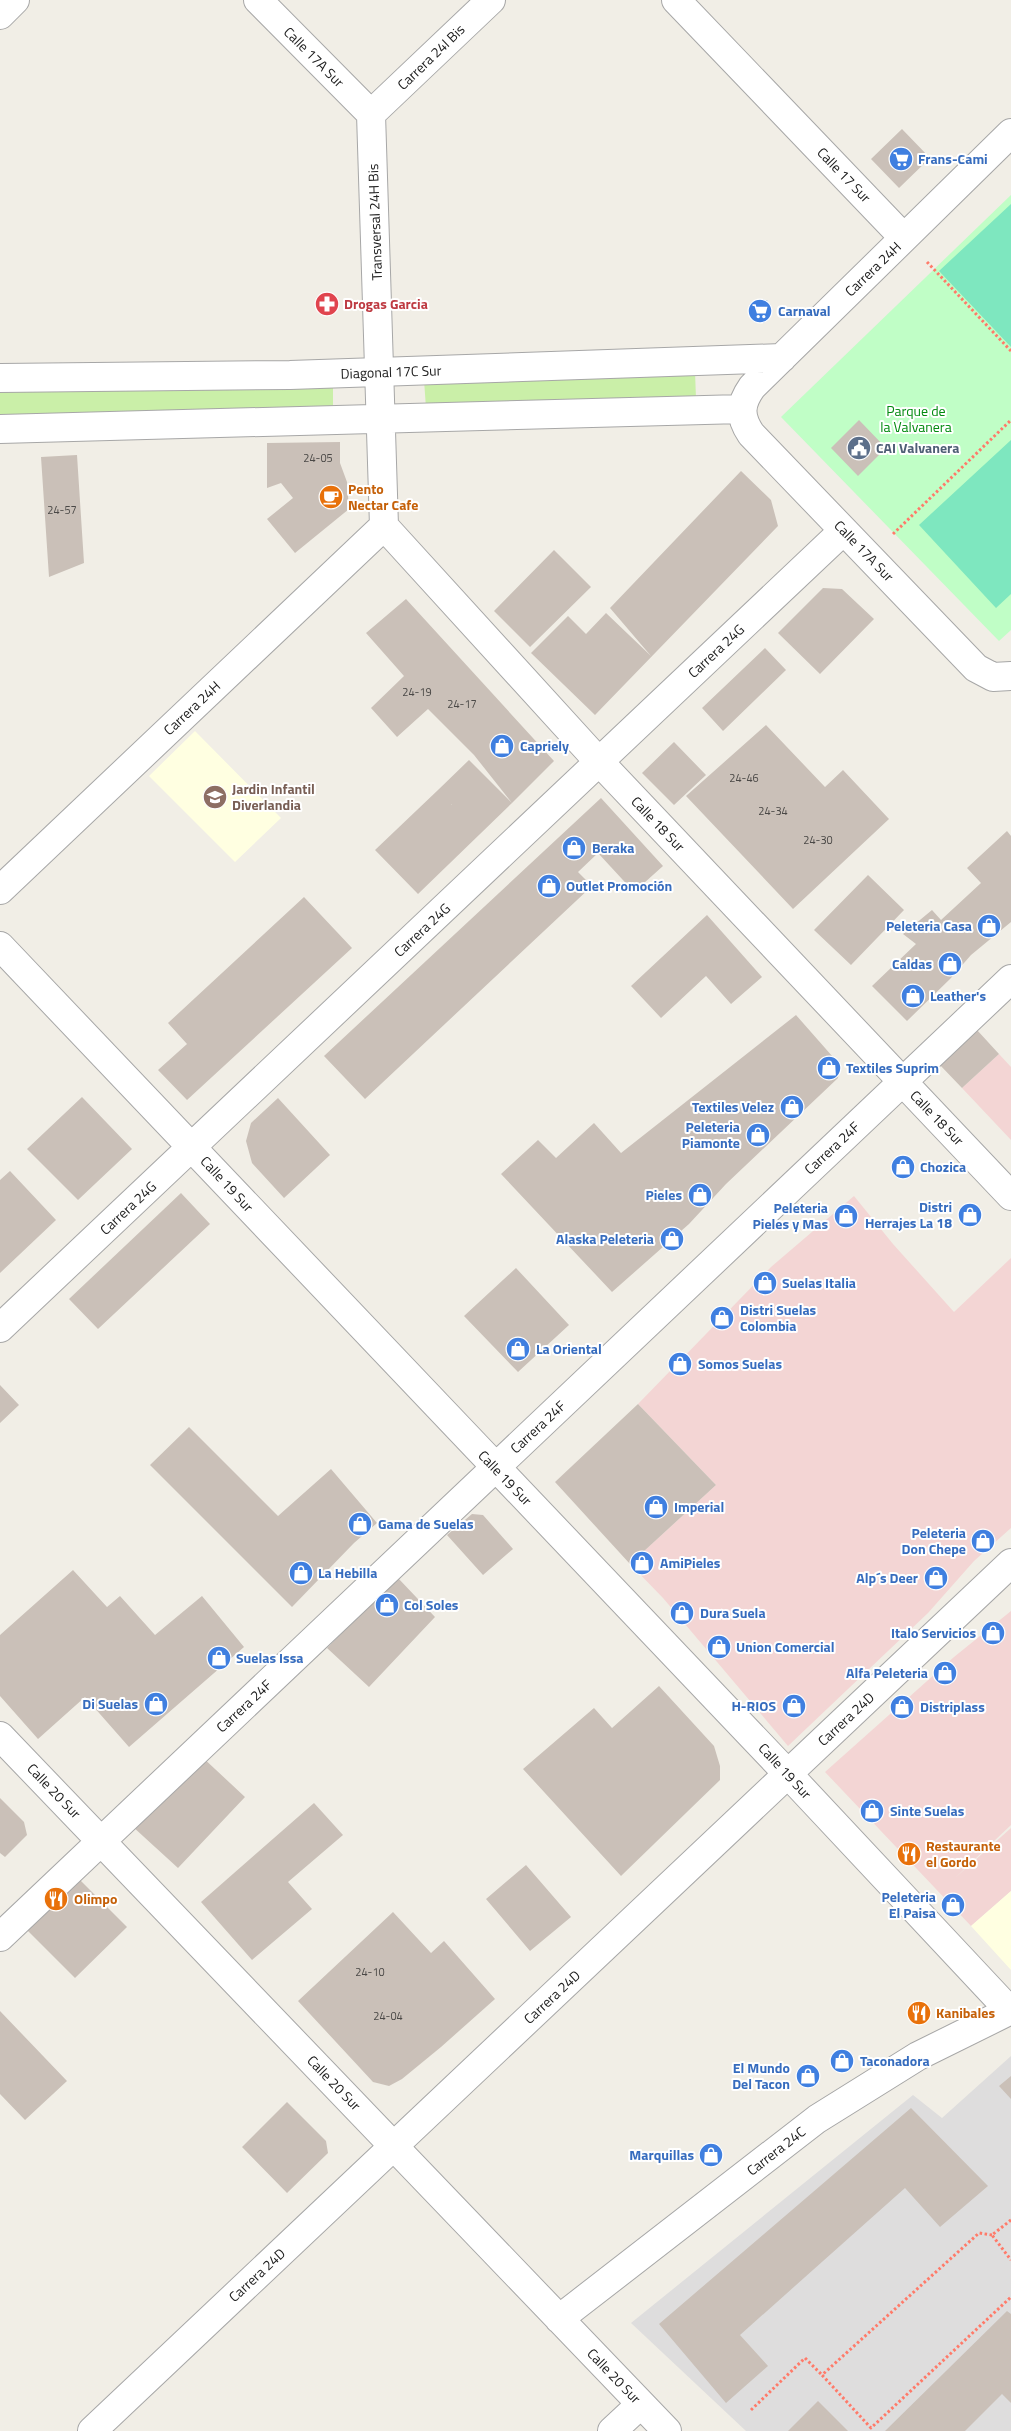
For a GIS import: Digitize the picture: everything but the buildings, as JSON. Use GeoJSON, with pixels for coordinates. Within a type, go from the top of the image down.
{"type":"FeatureCollection","features":[{"type":"Feature","properties":{"kind":"street"},"geometry":{"type":"LineString","coordinates":[[0,15],[15,0]]}},
{"type":"Feature","properties":{"kind":"street","name":"Calle 17A Sur"},"geometry":{"type":"LineString","coordinates":[[258,0],[371,114]]}},
{"type":"Feature","properties":{"kind":"street","name":"Carrera 24I Bis"},"geometry":{"type":"LineString","coordinates":[[371,114],[491,0]]}},
{"type":"Feature","properties":{"kind":"street","name":"Calle 17 Sur"},"geometry":{"type":"LineString","coordinates":[[676,0],[904,238]]}},
{"type":"Feature","properties":{"kind":"street","name":"Transversal 24H Bis"},"geometry":{"type":"LineString","coordinates":[[371,114],[381,419]]}},
{"type":"Feature","properties":{"kind":"street","name":"Carrera 24H"},"geometry":{"type":"LineString","coordinates":[[742,409],[744,398],[752,387],[1011,133]]}},
{"type":"Feature","properties":{"kind":"street","name":"Diagonal 17C Sur"},"geometry":{"type":"LineString","coordinates":[[0,378],[380,372],[782,358]]}},
{"type":"Feature","properties":{"kind":"street"},"geometry":{"type":"LineString","coordinates":[[0,429],[742,409]]}},
{"type":"Feature","properties":{"kind":"street","name":"Calle 17A Sur"},"geometry":{"type":"LineString","coordinates":[[742,409],[743,420],[751,434],[976,668],[992,677],[1006,677]]}},
{"type":"Feature","properties":{"kind":"street"},"geometry":{"type":"LineString","coordinates":[[381,419],[384,526]]}},
{"type":"Feature","properties":{"kind":"street","name":"Carrera 24H"},"geometry":{"type":"LineString","coordinates":[[0,890],[384,526]]}},
{"type":"Feature","properties":{"kind":"street","name":"Calle 18 Sur"},"geometry":{"type":"LineString","coordinates":[[384,526],[599,762],[1011,1196]]}},
{"type":"Feature","properties":{"kind":"street","name":"Carrera 24G"},"geometry":{"type":"LineString","coordinates":[[0,1328],[193,1148],[843,530]]}},
{"type":"Feature","properties":{"kind":"street","name":"Calle 19 Sur"},"geometry":{"type":"LineString","coordinates":[[0,946],[1010,2010]]}},
{"type":"Feature","properties":{"kind":"street","name":"Carrera 24F"},"geometry":{"type":"LineString","coordinates":[[0,1937],[1011,979]]}},
{"type":"Feature","properties":{"kind":"street","name":"Carrera 24D"},"geometry":{"type":"LineString","coordinates":[[92,2431],[1011,1563]]}},
{"type":"Feature","properties":{"kind":"street","name":"Calle 20 Sur"},"geometry":{"type":"LineString","coordinates":[[0,1736],[102,1840],[667,2431]]}},
{"type":"Feature","properties":{"kind":"street","name":"Carrera 24C"},"geometry":{"type":"LineString","coordinates":[[559,2319],[817,2119],[918,2056],[1010,2010]]}},
{"type":"Feature","properties":{"kind":"street"},"geometry":{"type":"LineString","coordinates":[[612,2431],[642,2404]]}},
{"type":"Feature","properties":{"kind":"path"},"geometry":{"type":"LineString","coordinates":[[904,238],[1011,351]]}},
{"type":"Feature","properties":{"kind":"path"},"geometry":{"type":"LineString","coordinates":[[870,556],[1011,420]]}},
{"type":"Feature","properties":{"kind":"path"},"geometry":{"type":"LineString","coordinates":[[992,2235],[1011,2220]]}},
{"type":"Feature","properties":{"kind":"path"},"geometry":{"type":"LineString","coordinates":[[822,2375],[979,2233],[992,2235],[1011,2260]]}},
{"type":"Feature","properties":{"kind":"path"},"geometry":{"type":"LineString","coordinates":[[751,2410],[805,2358],[871,2428],[1011,2297]]}},
{"type":"Feature","properties":{"kind":"shaded area","name":"Jardin Infantil Diverlandia"},"geometry":{"type":"Polygon","coordinates":[[[195,731],[281,818],[235,862],[149,776],[195,731]]]}},
{"type":"Feature","properties":{"kind":"shaded area"},"geometry":{"type":"Polygon","coordinates":[[[999,1054],[1011,1067],[1011,1140],[962,1088],[999,1054]]]}},
{"type":"Feature","properties":{"kind":"shaded area"},"geometry":{"type":"Polygon","coordinates":[[[854,1196],[893,1244],[954,1312],[1011,1258],[1011,1528],[974,1561],[928,1613],[788,1746],[663,1598],[630,1564],[716,1485],[638,1404],[771,1267],[854,1196]]]}},
{"type":"Feature","properties":{"kind":"shaded area"},"geometry":{"type":"Polygon","coordinates":[[[1011,1611],[1011,1825],[955,1878],[1011,1828],[1011,1891],[971,1926],[825,1772],[954,1657],[1011,1611]]]}},
{"type":"Feature","properties":{"kind":"shaded area"},"geometry":{"type":"Polygon","coordinates":[[[1011,1891],[1011,1970],[971,1926],[1011,1891]]]}},
{"type":"Feature","properties":{"kind":"shaded area"},"geometry":{"type":"Polygon","coordinates":[[[1011,2056],[1011,2431],[746,2431],[631,2323],[913,2095],[942,2118],[1011,2056]]]}},
{"type":"Feature","properties":{"kind":"green space","name":"Parque de la Valvanera"},"geometry":{"type":"Polygon","coordinates":[[[1011,195],[1011,630],[999,641],[781,417],[1011,195]]]}},
{"type":"Feature","properties":{"kind":"green space"},"geometry":{"type":"Polygon","coordinates":[[[1011,204],[1011,347],[939,271],[1011,204]]]}},
{"type":"Feature","properties":{"kind":"green space"},"geometry":{"type":"Polygon","coordinates":[[[695,371],[696,399],[426,408],[424,380],[695,371]]]}},
{"type":"Feature","properties":{"kind":"green space"},"geometry":{"type":"Polygon","coordinates":[[[333,378],[333,412],[0,418],[0,384],[333,378]]]}},
{"type":"Feature","properties":{"kind":"green space"},"geometry":{"type":"Polygon","coordinates":[[[1011,440],[1011,594],[996,608],[919,525],[1011,440]]]}},
{"type":"Feature","properties":{"kind":"place","name":"Frans-Cami"},"geometry":{"type":"Point","coordinates":[901,159]}},
{"type":"Feature","properties":{"kind":"place","name":"Drogas Garcia"},"geometry":{"type":"Point","coordinates":[327,304]}},
{"type":"Feature","properties":{"kind":"place","name":"Carnaval"},"geometry":{"type":"Point","coordinates":[760,311]}},
{"type":"Feature","properties":{"kind":"place","name":"CAI Valvanera"},"geometry":{"type":"Point","coordinates":[859,448]}},
{"type":"Feature","properties":{"kind":"place","name":"Pento Nectar Cafe"},"geometry":{"type":"Point","coordinates":[331,497]}},
{"type":"Feature","properties":{"kind":"place","name":"Capriely"},"geometry":{"type":"Point","coordinates":[502,746]}},
{"type":"Feature","properties":{"kind":"place","name":"Jardin Infantil Diverlandia"},"geometry":{"type":"Point","coordinates":[215,797]}},
{"type":"Feature","properties":{"kind":"place","name":"Beraka"},"geometry":{"type":"Point","coordinates":[574,848]}},
{"type":"Feature","properties":{"kind":"place","name":"Outlet Promoción"},"geometry":{"type":"Point","coordinates":[549,886]}},
{"type":"Feature","properties":{"kind":"place","name":"Peleteria Casa"},"geometry":{"type":"Point","coordinates":[989,926]}},
{"type":"Feature","properties":{"kind":"place","name":"Caldas"},"geometry":{"type":"Point","coordinates":[950,964]}},
{"type":"Feature","properties":{"kind":"place","name":"Leather's"},"geometry":{"type":"Point","coordinates":[913,996]}},
{"type":"Feature","properties":{"kind":"place","name":"Textiles Suprim"},"geometry":{"type":"Point","coordinates":[829,1068]}},
{"type":"Feature","properties":{"kind":"place","name":"Textiles Velez"},"geometry":{"type":"Point","coordinates":[792,1107]}},
{"type":"Feature","properties":{"kind":"place","name":"Peleteria Piamonte"},"geometry":{"type":"Point","coordinates":[758,1135]}},
{"type":"Feature","properties":{"kind":"place","name":"Chozica"},"geometry":{"type":"Point","coordinates":[903,1167]}},
{"type":"Feature","properties":{"kind":"place","name":"Pieles"},"geometry":{"type":"Point","coordinates":[700,1195]}},
{"type":"Feature","properties":{"kind":"place","name":"Distri Herrajes La 18"},"geometry":{"type":"Point","coordinates":[970,1215]}},
{"type":"Feature","properties":{"kind":"place","name":"Peleteria Pieles y Mas"},"geometry":{"type":"Point","coordinates":[846,1216]}},
{"type":"Feature","properties":{"kind":"place","name":"Alaska Peleteria"},"geometry":{"type":"Point","coordinates":[672,1239]}},
{"type":"Feature","properties":{"kind":"place","name":"Suelas Italia"},"geometry":{"type":"Point","coordinates":[765,1283]}},
{"type":"Feature","properties":{"kind":"place","name":"Distri Suelas Colombia"},"geometry":{"type":"Point","coordinates":[722,1318]}},
{"type":"Feature","properties":{"kind":"place","name":"La Oriental"},"geometry":{"type":"Point","coordinates":[518,1349]}},
{"type":"Feature","properties":{"kind":"place","name":"Somos Suelas"},"geometry":{"type":"Point","coordinates":[680,1364]}},
{"type":"Feature","properties":{"kind":"place","name":"Imperial"},"geometry":{"type":"Point","coordinates":[656,1507]}},
{"type":"Feature","properties":{"kind":"place","name":"Gama de Suelas"},"geometry":{"type":"Point","coordinates":[360,1524]}},
{"type":"Feature","properties":{"kind":"place","name":"Peleteria Don Chepe"},"geometry":{"type":"Point","coordinates":[983,1541]}},
{"type":"Feature","properties":{"kind":"place","name":"AmiPieles"},"geometry":{"type":"Point","coordinates":[642,1563]}},
{"type":"Feature","properties":{"kind":"place","name":"La Hebilla"},"geometry":{"type":"Point","coordinates":[301,1573]}},
{"type":"Feature","properties":{"kind":"place","name":"Alp´s Deer"},"geometry":{"type":"Point","coordinates":[936,1578]}},
{"type":"Feature","properties":{"kind":"place","name":"Col Soles"},"geometry":{"type":"Point","coordinates":[387,1605]}},
{"type":"Feature","properties":{"kind":"place","name":"Dura Suela"},"geometry":{"type":"Point","coordinates":[682,1613]}},
{"type":"Feature","properties":{"kind":"place","name":"Italo Servicios"},"geometry":{"type":"Point","coordinates":[993,1633]}},
{"type":"Feature","properties":{"kind":"place","name":"Union Comercial"},"geometry":{"type":"Point","coordinates":[719,1647]}},
{"type":"Feature","properties":{"kind":"place","name":"Suelas Issa"},"geometry":{"type":"Point","coordinates":[219,1658]}},
{"type":"Feature","properties":{"kind":"place","name":"Alfa Peleteria"},"geometry":{"type":"Point","coordinates":[945,1673]}},
{"type":"Feature","properties":{"kind":"place","name":"Di Suelas"},"geometry":{"type":"Point","coordinates":[156,1704]}},
{"type":"Feature","properties":{"kind":"place","name":"H-RIOS"},"geometry":{"type":"Point","coordinates":[794,1706]}},
{"type":"Feature","properties":{"kind":"place","name":"Distriplass"},"geometry":{"type":"Point","coordinates":[902,1707]}},
{"type":"Feature","properties":{"kind":"place","name":"Sinte Suelas"},"geometry":{"type":"Point","coordinates":[872,1811]}},
{"type":"Feature","properties":{"kind":"place","name":"Restaurante el Gordo"},"geometry":{"type":"Point","coordinates":[909,1854]}},
{"type":"Feature","properties":{"kind":"place","name":"Olimpo"},"geometry":{"type":"Point","coordinates":[56,1899]}},
{"type":"Feature","properties":{"kind":"place","name":"Peleteria El Paisa"},"geometry":{"type":"Point","coordinates":[953,1905]}},
{"type":"Feature","properties":{"kind":"place","name":"Kanibales"},"geometry":{"type":"Point","coordinates":[919,2013]}},
{"type":"Feature","properties":{"kind":"place","name":"Taconadora"},"geometry":{"type":"Point","coordinates":[842,2061]}},
{"type":"Feature","properties":{"kind":"place","name":"El Mundo Del Tacon"},"geometry":{"type":"Point","coordinates":[808,2076]}},
{"type":"Feature","properties":{"kind":"place","name":"Marquillas"},"geometry":{"type":"Point","coordinates":[711,2155]}}]}
